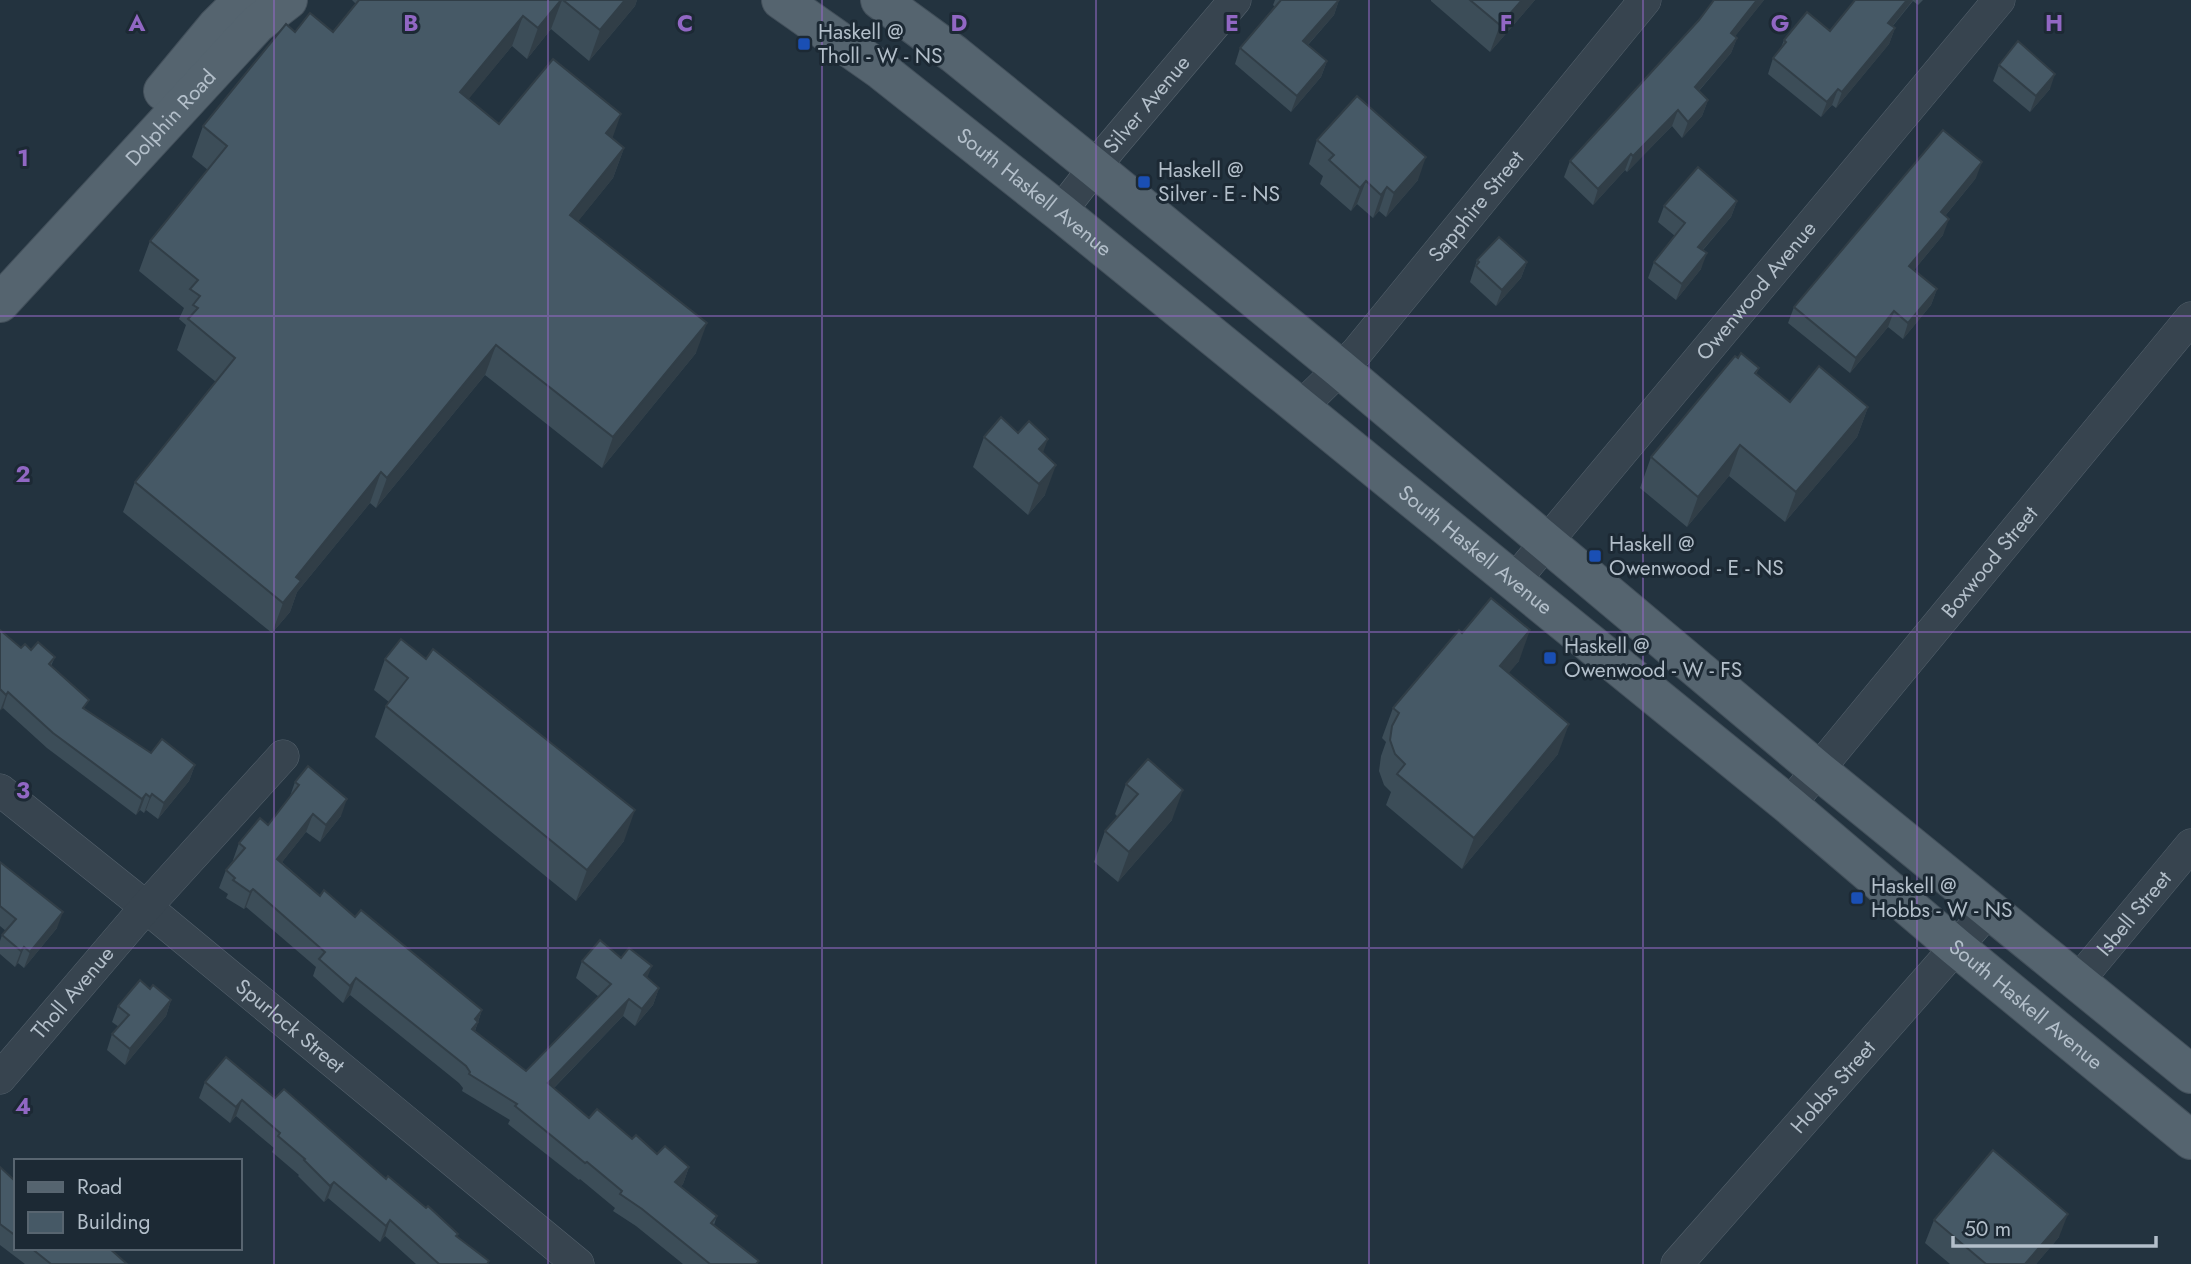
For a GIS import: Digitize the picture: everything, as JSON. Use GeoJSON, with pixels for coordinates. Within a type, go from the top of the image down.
{"type":"FeatureCollection","features":[{"type":"Feature","properties":{"kind":"main road","name":"Dolphin Road"},"geometry":{"type":"LineString","coordinates":[[60,240],[64,216],[124,138],[216,27],[243,0]]}},
{"type":"Feature","properties":{"kind":"main road","name":"Dolphin Road"},"geometry":{"type":"LineString","coordinates":[[0,303],[257,24],[288,0]]}},
{"type":"Feature","properties":{"kind":"main road","name":"South Haskell Avenue"},"geometry":{"type":"LineString","coordinates":[[781,0],[882,71],[1060,212],[1789,805],[1956,947],[2191,1140]]}},
{"type":"Feature","properties":{"kind":"main road"},"geometry":{"type":"LineString","coordinates":[[880,0],[1095,167],[1819,771],[2191,1074]]}},
{"type":"Feature","properties":{"kind":"main road"},"geometry":{"type":"LineString","coordinates":[[882,71],[918,27]]}},
{"type":"Feature","properties":{"kind":"main road"},"geometry":{"type":"LineString","coordinates":[[2045,1019],[2077,982]]}},
{"type":"Feature","properties":{"kind":"street","name":"Silver Avenue"},"geometry":{"type":"LineString","coordinates":[[1060,212],[1235,0]]}},
{"type":"Feature","properties":{"kind":"street","name":"Sapphire Street"},"geometry":{"type":"LineString","coordinates":[[1300,408],[1356,352],[1645,0]]}},
{"type":"Feature","properties":{"kind":"street","name":"Owenwood Avenue"},"geometry":{"type":"LineString","coordinates":[[1514,581],[1999,0]]}},
{"type":"Feature","properties":{"kind":"street","name":"Boxwood Street"},"geometry":{"type":"LineString","coordinates":[[1789,805],[2191,318]]}},
{"type":"Feature","properties":{"kind":"street","name":"Tholl Avenue"},"geometry":{"type":"LineString","coordinates":[[0,1078],[146,907],[283,755]]}},
{"type":"Feature","properties":{"kind":"street","name":"Spurlock Street"},"geometry":{"type":"LineString","coordinates":[[0,790],[146,907],[578,1264]]}},
{"type":"Feature","properties":{"kind":"street","name":"Isbell Street"},"geometry":{"type":"LineString","coordinates":[[2077,982],[2191,845]]}},
{"type":"Feature","properties":{"kind":"street","name":"Hobbs Street"},"geometry":{"type":"LineString","coordinates":[[1678,1264],[1989,911]]}},
{"type":"Feature","properties":{"kind":"building"},"geometry":{"type":"Polygon","coordinates":[[[359,0],[561,0],[538,28],[523,16],[460,92],[499,124],[553,59],[621,114],[606,133],[624,148],[570,215],[707,323],[613,437],[496,345],[387,478],[381,472],[296,577],[301,581],[283,603],[135,482],[235,358],[188,319],[198,308],[193,305],[200,296],[190,289],[198,280],[150,241],[227,146],[203,126],[286,24],[295,32],[310,13],[333,32],[359,0]]]}},
{"type":"Feature","properties":{"kind":"building"},"geometry":{"type":"Polygon","coordinates":[[[563,0],[625,0],[600,30],[563,0]]]}},
{"type":"Feature","properties":{"kind":"building"},"geometry":{"type":"Polygon","coordinates":[[[1281,0],[1339,0],[1303,41],[1327,61],[1297,96],[1240,48],[1281,0]]]}},
{"type":"Feature","properties":{"kind":"building"},"geometry":{"type":"Polygon","coordinates":[[[1470,0],[1522,0],[1500,25],[1470,0]]]}},
{"type":"Feature","properties":{"kind":"building"},"geometry":{"type":"Polygon","coordinates":[[[1714,0],[1757,0],[1731,33],[1737,38],[1695,87],[1708,100],[1688,122],[1678,110],[1598,189],[1570,161],[1699,20],[1714,0]]]}},
{"type":"Feature","properties":{"kind":"building"},"geometry":{"type":"Polygon","coordinates":[[[1855,0],[1907,0],[1888,23],[1895,28],[1842,92],[1838,89],[1827,102],[1773,58],[1807,12],[1830,31],[1855,0]]]}},
{"type":"Feature","properties":{"kind":"building"},"geometry":{"type":"Polygon","coordinates":[[[2018,41],[2055,74],[2036,96],[1999,65],[2018,41]]]}},
{"type":"Feature","properties":{"kind":"building"},"geometry":{"type":"Polygon","coordinates":[[[1357,96],[1426,157],[1394,193],[1387,187],[1381,195],[1366,181],[1360,188],[1329,160],[1334,155],[1317,140],[1357,96]]]}},
{"type":"Feature","properties":{"kind":"building"},"geometry":{"type":"Polygon","coordinates":[[[1943,130],[1982,162],[1941,212],[1949,219],[1909,266],[1937,289],[1908,323],[1894,311],[1856,358],[1794,307],[1943,130]]]}},
{"type":"Feature","properties":{"kind":"building"},"geometry":{"type":"Polygon","coordinates":[[[1698,167],[1737,201],[1698,247],[1707,253],[1682,284],[1654,262],[1685,223],[1664,206],[1698,167]]]}},
{"type":"Feature","properties":{"kind":"building"},"geometry":{"type":"Polygon","coordinates":[[[1499,237],[1527,262],[1502,290],[1476,266],[1479,262],[1477,260],[1499,237]]]}},
{"type":"Feature","properties":{"kind":"building"},"geometry":{"type":"Polygon","coordinates":[[[1741,353],[1759,368],[1755,373],[1790,402],[1819,366],[1868,407],[1796,492],[1740,445],[1698,497],[1651,457],[1735,356],[1738,358],[1741,353]]]}},
{"type":"Feature","properties":{"kind":"building"},"geometry":{"type":"Polygon","coordinates":[[[1001,417],[1018,433],[1029,421],[1048,439],[1039,449],[1056,465],[1039,484],[984,437],[1001,417]]]}},
{"type":"Feature","properties":{"kind":"building"},"geometry":{"type":"Polygon","coordinates":[[[1491,598],[1530,630],[1500,666],[1569,724],[1474,838],[1397,774],[1405,764],[1395,754],[1390,740],[1392,726],[1399,713],[1393,708],[1459,630],[1462,633],[1491,598]]]}},
{"type":"Feature","properties":{"kind":"building"},"geometry":{"type":"Polygon","coordinates":[[[0,630],[21,648],[25,644],[31,650],[38,642],[55,657],[49,664],[89,700],[83,708],[151,753],[162,739],[195,765],[164,803],[152,794],[150,797],[146,794],[142,799],[53,733],[8,692],[6,695],[0,689],[0,630]]]}},
{"type":"Feature","properties":{"kind":"building"},"geometry":{"type":"Polygon","coordinates":[[[401,639],[426,659],[433,649],[635,810],[587,870],[386,706],[408,678],[385,659],[401,639]]]}},
{"type":"Feature","properties":{"kind":"building"},"geometry":{"type":"Polygon","coordinates":[[[1148,759],[1183,790],[1129,852],[1105,831],[1138,794],[1126,784],[1148,759]]]}},
{"type":"Feature","properties":{"kind":"building"},"geometry":{"type":"Polygon","coordinates":[[[308,766],[347,799],[326,825],[313,814],[277,859],[320,896],[324,890],[355,917],[361,910],[482,1010],[472,1029],[526,1071],[611,984],[582,961],[600,940],[621,958],[629,948],[652,966],[644,975],[659,988],[642,1009],[629,999],[548,1083],[589,1118],[597,1109],[632,1139],[636,1135],[657,1154],[665,1146],[689,1167],[675,1182],[717,1216],[711,1223],[759,1261],[756,1264],[710,1264],[620,1194],[622,1191],[515,1106],[517,1104],[469,1074],[466,1066],[356,978],[350,986],[319,959],[325,952],[253,889],[250,892],[233,880],[235,878],[226,870],[245,848],[239,843],[260,818],[268,825],[299,785],[295,782],[308,766]]]}},
{"type":"Feature","properties":{"kind":"building"},"geometry":{"type":"Polygon","coordinates":[[[0,862],[63,912],[30,952],[24,947],[21,951],[2,935],[16,919],[0,906],[0,862]]]}},
{"type":"Feature","properties":{"kind":"building"},"geometry":{"type":"Polygon","coordinates":[[[140,980],[150,989],[153,985],[171,1000],[130,1049],[112,1034],[129,1015],[118,1006],[140,980]]]}},
{"type":"Feature","properties":{"kind":"building"},"geometry":{"type":"Polygon","coordinates":[[[226,1057],[275,1098],[284,1089],[386,1179],[388,1176],[426,1208],[428,1206],[458,1234],[456,1236],[489,1261],[487,1264],[439,1264],[390,1220],[386,1226],[334,1182],[330,1186],[305,1159],[278,1136],[280,1133],[242,1100],[236,1107],[205,1082],[226,1057]]]}},
{"type":"Feature","properties":{"kind":"building"},"geometry":{"type":"Polygon","coordinates":[[[1993,1150],[2068,1214],[2025,1264],[1986,1264],[1934,1220],[1993,1150]]]}},
{"type":"Feature","properties":{"kind":"building"},"geometry":{"type":"Polygon","coordinates":[[[0,1167],[14,1180],[14,1234],[0,1224],[0,1167]]]}},
{"type":"Feature","properties":{"kind":"building"},"geometry":{"type":"Polygon","coordinates":[[[34,1250],[111,1250],[127,1264],[51,1264],[34,1250]]]}},
{"type":"Feature","properties":{"kind":"place","name":"Haskell @ Tholl - W - NS"},"geometry":{"type":"Point","coordinates":[804,44]}},
{"type":"Feature","properties":{"kind":"place","name":"Haskell @ Silver - E - NS"},"geometry":{"type":"Point","coordinates":[1144,182]}},
{"type":"Feature","properties":{"kind":"place","name":"Haskell @ Owenwood - E - NS"},"geometry":{"type":"Point","coordinates":[1595,556]}},
{"type":"Feature","properties":{"kind":"place","name":"Haskell @ Owenwood - W - FS"},"geometry":{"type":"Point","coordinates":[1550,658]}},
{"type":"Feature","properties":{"kind":"place","name":"Haskell @ Hobbs - W - NS"},"geometry":{"type":"Point","coordinates":[1857,898]}}]}
